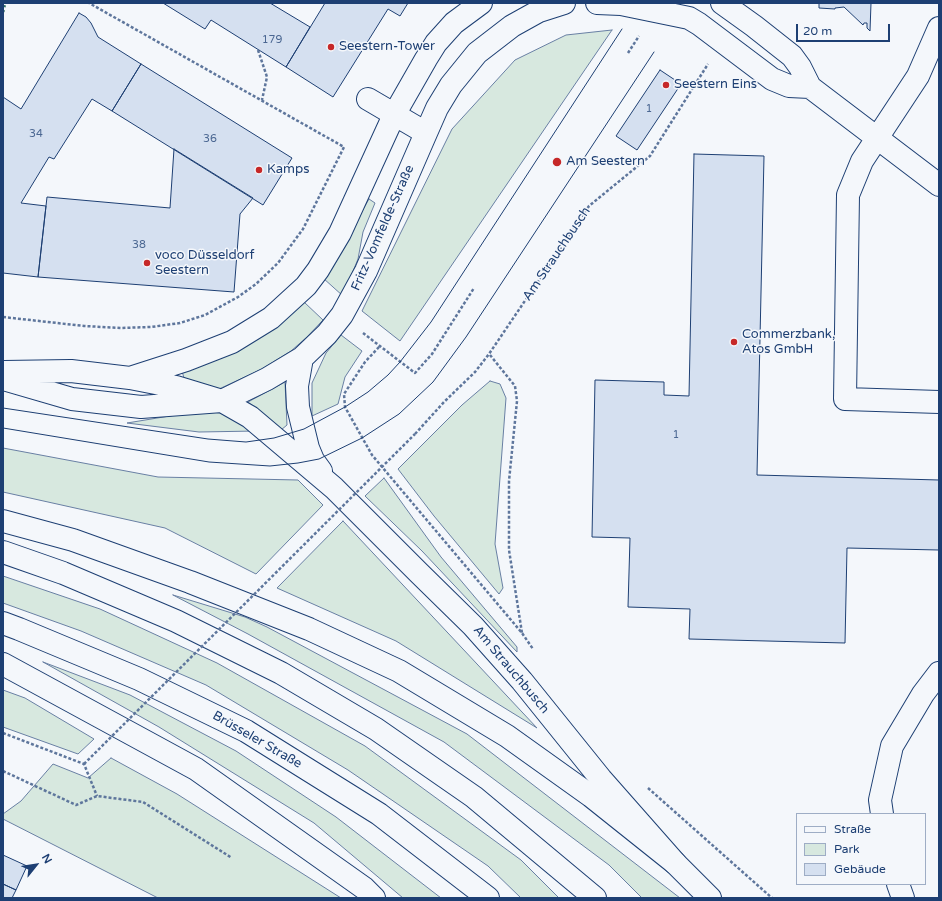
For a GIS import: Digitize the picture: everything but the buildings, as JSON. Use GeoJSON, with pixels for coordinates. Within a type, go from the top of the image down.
{"type":"FeatureCollection","features":[{"type":"Feature","properties":{"kind":"main road"},"geometry":{"type":"LineString","coordinates":[[3,372],[71,371],[130,378],[186,360],[232,342],[271,318],[306,286],[318,270],[340,234],[394,115],[436,43],[454,23],[481,3]]}},
{"type":"Feature","properties":{"kind":"main road","name":"Fritz-Vomfelde-Straße"},"geometry":{"type":"LineString","coordinates":[[3,379],[72,399],[138,407],[222,401],[267,379],[302,358],[326,334],[342,315],[366,270],[437,108],[451,85],[477,53],[512,26],[539,11],[564,3]]}},
{"type":"Feature","properties":{"kind":"main road"},"geometry":{"type":"LineString","coordinates":[[597,3],[621,4],[689,18],[772,79],[789,86],[810,87]]}},
{"type":"Feature","properties":{"kind":"main road"},"geometry":{"type":"LineString","coordinates":[[722,3],[792,56],[810,87],[939,185]]}},
{"type":"Feature","properties":{"kind":"main road"},"geometry":{"type":"LineString","coordinates":[[939,28],[918,76],[894,115],[876,138],[862,161],[848,194],[845,399],[939,402]]}},
{"type":"Feature","properties":{"kind":"main road"},"geometry":{"type":"LineString","coordinates":[[368,99],[426,133]]}},
{"type":"Feature","properties":{"kind":"main road","name":"Am Strauchbusch"},"geometry":{"type":"LineString","coordinates":[[302,358],[297,386],[298,407],[308,448],[313,460],[334,488]]}},
{"type":"Feature","properties":{"kind":"main road","name":"Am Strauchbusch"},"geometry":{"type":"LineString","coordinates":[[130,378],[176,387],[222,401],[250,417],[334,488],[419,574],[474,626],[522,681],[601,778],[675,863]]}},
{"type":"Feature","properties":{"kind":"main road"},"geometry":{"type":"LineString","coordinates":[[3,521],[72,540],[190,582],[309,629],[399,672],[507,736],[591,796],[675,863],[710,898]]}},
{"type":"Feature","properties":{"kind":"main road"},"geometry":{"type":"LineString","coordinates":[[3,552],[63,572],[176,620],[281,673],[376,729],[474,797],[595,898]]}},
{"type":"Feature","properties":{"kind":"main road","name":"Brüsseler Straße"},"geometry":{"type":"LineString","coordinates":[[3,624],[19,629],[139,679],[246,731],[379,814],[488,898]]}},
{"type":"Feature","properties":{"kind":"main road"},"geometry":{"type":"LineString","coordinates":[[3,664],[196,769],[364,888],[374,898]]}},
{"type":"Feature","properties":{"kind":"main road"},"geometry":{"type":"LineString","coordinates":[[882,813],[880,800],[892,746],[923,694],[939,673]]}},
{"type":"Feature","properties":{"kind":"main road"},"geometry":{"type":"LineString","coordinates":[[898,885],[903,898]]}},
{"type":"Feature","properties":{"kind":"path"},"geometry":{"type":"LineString","coordinates":[[3,317],[84,326],[121,328],[151,327],[180,323],[205,315],[238,297],[256,284],[278,263],[303,229],[344,147],[90,3]]}},
{"type":"Feature","properties":{"kind":"path"},"geometry":{"type":"LineString","coordinates":[[258,50],[267,76],[262,100]]}},
{"type":"Feature","properties":{"kind":"path","name":"Am Strauchbusch"},"geometry":{"type":"LineString","coordinates":[[84,764],[415,434],[444,402],[475,372],[490,354],[589,206],[650,156],[710,61]]}},
{"type":"Feature","properties":{"kind":"path"},"geometry":{"type":"LineString","coordinates":[[474,288],[432,354],[415,373],[379,347],[365,362],[344,394],[345,407],[372,455],[522,633],[535,652]]}},
{"type":"Feature","properties":{"kind":"path"},"geometry":{"type":"LineString","coordinates":[[490,354],[515,386],[517,402],[509,481],[510,550],[522,633],[522,681]]}},
{"type":"Feature","properties":{"kind":"path"},"geometry":{"type":"LineString","coordinates":[[3,733],[84,764],[97,796]]}},
{"type":"Feature","properties":{"kind":"path"},"geometry":{"type":"LineString","coordinates":[[3,771],[76,805],[97,796],[142,802],[232,858]]}},
{"type":"Feature","properties":{"kind":"path"},"geometry":{"type":"LineString","coordinates":[[648,788],[772,898]]}},
{"type":"Feature","properties":{"kind":"green space"},"geometry":{"type":"Polygon","coordinates":[[[612,30],[400,341],[362,311],[452,129],[515,60],[566,35],[612,30]]]}},
{"type":"Feature","properties":{"kind":"green space"},"geometry":{"type":"Polygon","coordinates":[[[369,199],[375,203],[363,232],[358,259],[343,296],[323,278],[369,199]]]}},
{"type":"Feature","properties":{"kind":"green space"},"geometry":{"type":"Polygon","coordinates":[[[304,302],[323,320],[291,351],[262,369],[219,389],[184,378],[182,371],[226,356],[278,325],[304,302]]]}},
{"type":"Feature","properties":{"kind":"green space"},"geometry":{"type":"Polygon","coordinates":[[[341,335],[362,351],[345,377],[338,404],[312,416],[312,383],[326,353],[341,335]]]}},
{"type":"Feature","properties":{"kind":"green space"},"geometry":{"type":"Polygon","coordinates":[[[490,381],[500,384],[506,398],[495,544],[503,588],[499,594],[434,516],[398,469],[462,405],[490,381]]]}},
{"type":"Feature","properties":{"kind":"green space"},"geometry":{"type":"Polygon","coordinates":[[[285,382],[287,425],[281,430],[248,402],[285,382]]]}},
{"type":"Feature","properties":{"kind":"green space"},"geometry":{"type":"Polygon","coordinates":[[[212,409],[257,431],[199,432],[127,423],[212,409]]]}},
{"type":"Feature","properties":{"kind":"green space"},"geometry":{"type":"Polygon","coordinates":[[[3,448],[158,477],[298,480],[323,505],[256,574],[165,528],[3,492],[3,448]]]}},
{"type":"Feature","properties":{"kind":"green space"},"geometry":{"type":"Polygon","coordinates":[[[384,478],[441,557],[517,647],[517,652],[422,551],[365,496],[384,478]]]}},
{"type":"Feature","properties":{"kind":"green space"},"geometry":{"type":"Polygon","coordinates":[[[343,521],[537,728],[396,641],[277,588],[343,521]]]}},
{"type":"Feature","properties":{"kind":"green space"},"geometry":{"type":"Polygon","coordinates":[[[3,576],[100,609],[217,663],[365,746],[521,860],[559,898],[521,898],[488,866],[348,770],[206,685],[81,631],[3,603],[3,576]]]}},
{"type":"Feature","properties":{"kind":"green space"},"geometry":{"type":"Polygon","coordinates":[[[173,595],[245,617],[267,627],[467,734],[680,898],[642,898],[609,865],[444,742],[248,634],[173,595]]]}},
{"type":"Feature","properties":{"kind":"green space"},"geometry":{"type":"Polygon","coordinates":[[[43,662],[130,695],[236,751],[336,817],[441,898],[403,898],[314,823],[159,727],[43,662]]]}},
{"type":"Feature","properties":{"kind":"green space"},"geometry":{"type":"Polygon","coordinates":[[[3,690],[25,698],[94,739],[78,754],[3,727],[3,690]]]}},
{"type":"Feature","properties":{"kind":"green space"},"geometry":{"type":"Polygon","coordinates":[[[111,758],[177,794],[341,898],[158,898],[3,819],[3,814],[21,801],[53,764],[88,778],[111,758]]]}},
{"type":"Feature","properties":{"kind":"tram line"},"geometry":{"type":"LineString","coordinates":[[3,408],[208,439],[246,442],[274,438],[304,429],[345,407],[368,392],[388,375],[431,322],[622,29]]}},
{"type":"Feature","properties":{"kind":"tram line"},"geometry":{"type":"LineString","coordinates":[[3,428],[209,462],[270,466],[319,459],[362,438],[399,414],[433,382],[466,337],[654,52]]}},
{"type":"Feature","properties":{"kind":"hedge"},"geometry":{"type":"LineString","coordinates":[[3,12],[5,3]]}},
{"type":"Feature","properties":{"kind":"place","name":"Seestern-Tower"},"geometry":{"type":"Point","coordinates":[331,47]}},
{"type":"Feature","properties":{"kind":"place","name":"Seestern Eins"},"geometry":{"type":"Point","coordinates":[666,85]}},
{"type":"Feature","properties":{"kind":"place","name":"Am Seestern"},"geometry":{"type":"Point","coordinates":[557,162]}},
{"type":"Feature","properties":{"kind":"place","name":"Kamps"},"geometry":{"type":"Point","coordinates":[259,170]}},
{"type":"Feature","properties":{"kind":"place","name":"voco Düsseldorf Seestern"},"geometry":{"type":"Point","coordinates":[147,263]}},
{"type":"Feature","properties":{"kind":"place","name":"Commerzbank, Atos GmbH"},"geometry":{"type":"Point","coordinates":[734,342]}}]}
